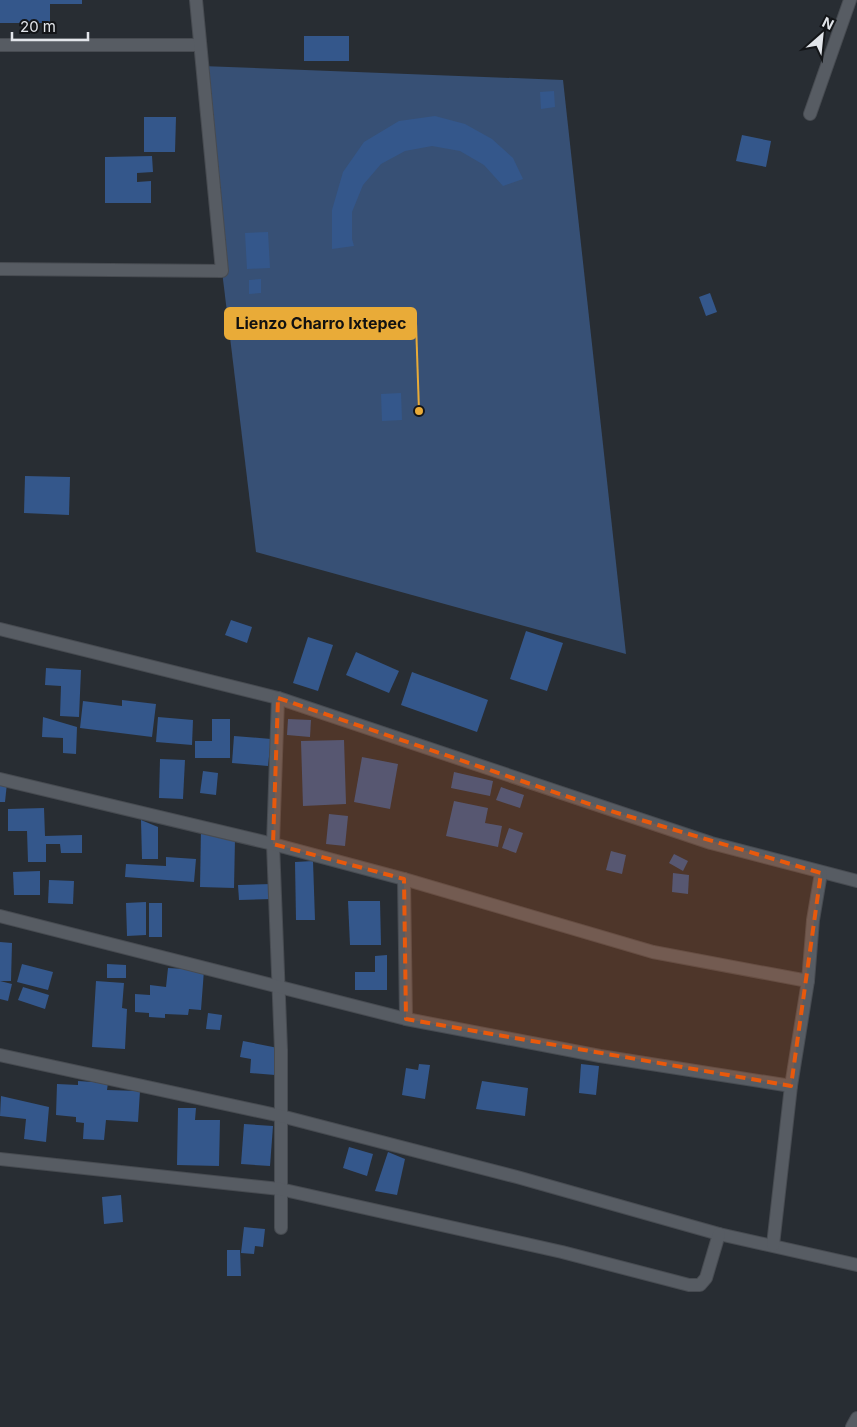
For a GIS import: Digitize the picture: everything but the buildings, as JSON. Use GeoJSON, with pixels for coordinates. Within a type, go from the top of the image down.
{"type":"FeatureCollection","features":[{"type":"Feature","properties":{"kind":"street"},"geometry":{"type":"LineString","coordinates":[[0,269],[222,271],[196,0]]}},
{"type":"Feature","properties":{"kind":"street"},"geometry":{"type":"LineString","coordinates":[[810,114],[850,0]]}},
{"type":"Feature","properties":{"kind":"street"},"geometry":{"type":"LineString","coordinates":[[0,45],[199,45]]}},
{"type":"Feature","properties":{"kind":"street"},"geometry":{"type":"LineString","coordinates":[[0,629],[278,698],[711,843],[857,881]]}},
{"type":"Feature","properties":{"kind":"street"},"geometry":{"type":"LineString","coordinates":[[278,698],[273,844],[281,1050],[281,1228]]}},
{"type":"Feature","properties":{"kind":"street"},"geometry":{"type":"LineString","coordinates":[[0,778],[273,844],[404,879],[653,952],[808,981]]}},
{"type":"Feature","properties":{"kind":"street"},"geometry":{"type":"LineString","coordinates":[[773,1246],[791,1086],[808,981],[812,920],[821,872]]}},
{"type":"Feature","properties":{"kind":"street"},"geometry":{"type":"LineString","coordinates":[[404,879],[406,1019]]}},
{"type":"Feature","properties":{"kind":"street"},"geometry":{"type":"LineString","coordinates":[[0,916],[406,1019],[600,1056],[791,1086]]}},
{"type":"Feature","properties":{"kind":"street"},"geometry":{"type":"LineString","coordinates":[[0,1055],[281,1116],[517,1178],[719,1234],[857,1265]]}},
{"type":"Feature","properties":{"kind":"street"},"geometry":{"type":"LineString","coordinates":[[0,1160],[280,1188],[562,1252],[689,1284],[700,1285],[706,1278],[719,1234]]}},
{"type":"Feature","properties":{"kind":"street"},"geometry":{"type":"LineString","coordinates":[[852,1427],[857,1418]]}},
{"type":"Feature","properties":{"kind":"highlighted area"},"geometry":{"type":"Polygon","coordinates":[[[278,698],[604,809],[821,873],[791,1086],[406,1019],[404,879],[273,844],[278,698]]]}},
{"type":"Feature","properties":{"kind":"shaded area"},"geometry":{"type":"Polygon","coordinates":[[[202,66],[563,80],[626,654],[256,552],[222,271],[202,66]]]}},
{"type":"Feature","properties":{"kind":"place","name":"Lienzo Charro Ixtepec"},"geometry":{"type":"Point","coordinates":[419,411]}}]}
